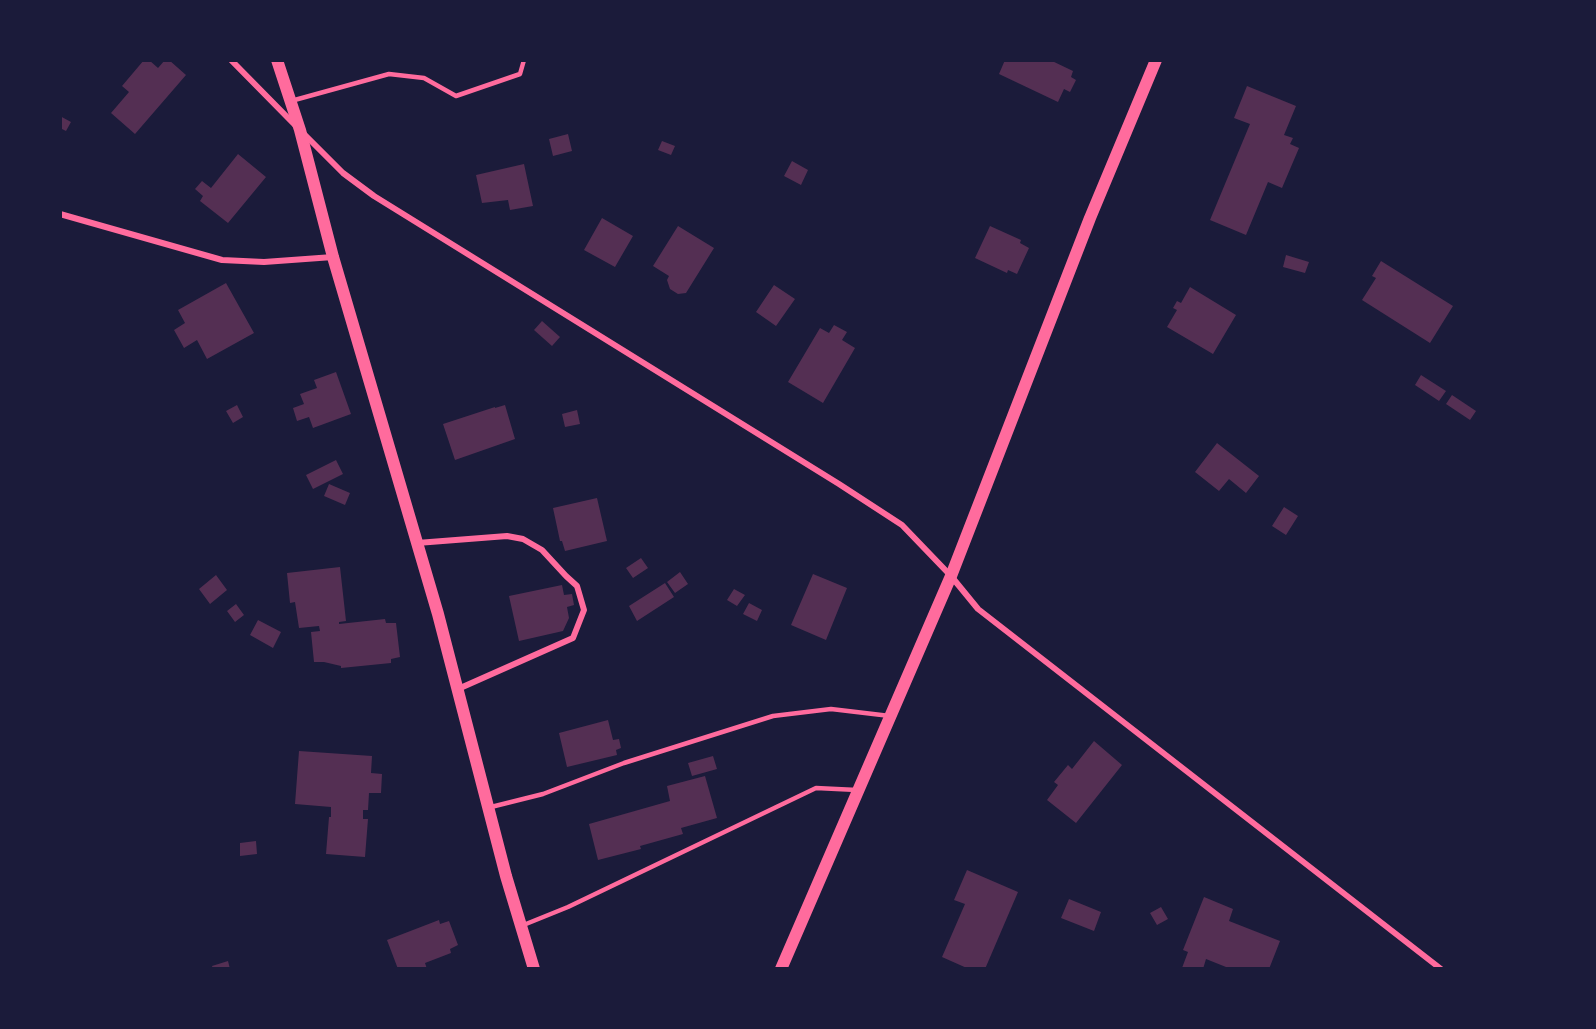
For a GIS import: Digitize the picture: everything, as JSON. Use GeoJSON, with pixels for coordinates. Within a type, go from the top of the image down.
{"type":"FeatureCollection","features":[{"type":"Feature","properties":{"kind":"main road"},"geometry":{"type":"LineString","coordinates":[[277,60],[300,130],[333,257],[417,543],[534,969]]}},
{"type":"Feature","properties":{"kind":"main road"},"geometry":{"type":"LineString","coordinates":[[781,969],[951,576],[1090,218],[1156,60]]}},
{"type":"Feature","properties":{"kind":"street"},"geometry":{"type":"LineString","coordinates":[[231,60],[343,173],[374,196],[830,478],[902,525],[951,576],[978,609],[1441,969]]}},
{"type":"Feature","properties":{"kind":"street"},"geometry":{"type":"LineString","coordinates":[[60,214],[222,260],[264,262],[333,257]]}},
{"type":"Feature","properties":{"kind":"street"},"geometry":{"type":"LineString","coordinates":[[417,543],[507,536],[523,539],[542,550],[577,585],[584,610],[573,638],[457,689]]}},
{"type":"Feature","properties":{"kind":"lane"},"geometry":{"type":"LineString","coordinates":[[291,101],[389,74],[424,78],[456,96],[520,74],[524,60]]}},
{"type":"Feature","properties":{"kind":"lane"},"geometry":{"type":"LineString","coordinates":[[488,807],[543,794],[624,763],[773,716],[831,709],[890,716]]}},
{"type":"Feature","properties":{"kind":"lane"},"geometry":{"type":"LineString","coordinates":[[521,926],[568,907],[816,788],[858,790]]}},
{"type":"Feature","properties":{"kind":"building"},"geometry":{"type":"Polygon","coordinates":[[[144,60],[149,60],[158,68],[165,60],[169,60],[186,75],[135,134],[111,113],[129,92],[122,86],[144,60]]]}},
{"type":"Feature","properties":{"kind":"building"},"geometry":{"type":"Polygon","coordinates":[[[1005,60],[1050,60],[1073,71],[1071,77],[1076,80],[1070,92],[1064,89],[1058,102],[999,74],[1005,60]]]}},
{"type":"Feature","properties":{"kind":"building"},"geometry":{"type":"Polygon","coordinates":[[[1247,86],[1296,106],[1284,135],[1293,138],[1290,144],[1299,148],[1282,188],[1268,182],[1246,235],[1210,220],[1250,124],[1234,118],[1247,86]]]}},
{"type":"Feature","properties":{"kind":"building"},"geometry":{"type":"Polygon","coordinates":[[[60,116],[71,122],[66,131],[60,128],[60,116]]]}},
{"type":"Feature","properties":{"kind":"building"},"geometry":{"type":"Polygon","coordinates":[[[568,134],[572,151],[553,156],[549,139],[568,134]]]}},
{"type":"Feature","properties":{"kind":"building"},"geometry":{"type":"Polygon","coordinates":[[[662,141],[675,146],[671,155],[658,150],[662,141]]]}},
{"type":"Feature","properties":{"kind":"building"},"geometry":{"type":"Polygon","coordinates":[[[238,154],[266,177],[228,223],[200,201],[203,196],[195,189],[202,181],[211,188],[238,154]]]}},
{"type":"Feature","properties":{"kind":"building"},"geometry":{"type":"Polygon","coordinates":[[[792,161],[808,170],[801,185],[784,176],[792,161]]]}},
{"type":"Feature","properties":{"kind":"building"},"geometry":{"type":"Polygon","coordinates":[[[524,164],[533,206],[510,210],[508,200],[482,203],[476,175],[524,164]]]}},
{"type":"Feature","properties":{"kind":"building"},"geometry":{"type":"Polygon","coordinates":[[[602,218],[633,236],[615,267],[584,250],[602,218]]]}},
{"type":"Feature","properties":{"kind":"building"},"geometry":{"type":"Polygon","coordinates":[[[678,226],[714,248],[686,293],[678,294],[670,289],[667,280],[669,276],[653,266],[678,226]]]}},
{"type":"Feature","properties":{"kind":"building"},"geometry":{"type":"Polygon","coordinates":[[[990,226],[1021,240],[1020,243],[1029,248],[1017,274],[1008,270],[1007,273],[975,258],[990,226]]]}},
{"type":"Feature","properties":{"kind":"building"},"geometry":{"type":"Polygon","coordinates":[[[1286,255],[1309,262],[1305,273],[1283,267],[1286,255]]]}},
{"type":"Feature","properties":{"kind":"building"},"geometry":{"type":"Polygon","coordinates":[[[1381,261],[1453,306],[1430,343],[1362,300],[1376,278],[1372,276],[1381,261]]]}},
{"type":"Feature","properties":{"kind":"building"},"geometry":{"type":"Polygon","coordinates":[[[226,283],[254,333],[207,359],[197,340],[184,348],[174,330],[185,323],[178,310],[226,283]]]}},
{"type":"Feature","properties":{"kind":"building"},"geometry":{"type":"Polygon","coordinates":[[[774,285],[795,299],[776,326],[756,312],[774,285]]]}},
{"type":"Feature","properties":{"kind":"building"},"geometry":{"type":"Polygon","coordinates":[[[1190,287],[1236,315],[1213,354],[1167,327],[1177,310],[1173,308],[1177,301],[1181,303],[1190,287]]]}},
{"type":"Feature","properties":{"kind":"building"},"geometry":{"type":"Polygon","coordinates":[[[542,321],[560,337],[552,346],[534,330],[542,321]]]}},
{"type":"Feature","properties":{"kind":"building"},"geometry":{"type":"Polygon","coordinates":[[[834,325],[847,332],[842,340],[855,348],[823,403],[788,382],[820,328],[829,333],[834,325]]]}},
{"type":"Feature","properties":{"kind":"building"},"geometry":{"type":"Polygon","coordinates":[[[336,372],[351,414],[313,428],[309,417],[297,421],[293,408],[304,404],[300,394],[317,388],[314,380],[336,372]]]}},
{"type":"Feature","properties":{"kind":"building"},"geometry":{"type":"Polygon","coordinates":[[[1421,375],[1446,391],[1439,401],[1415,385],[1421,375]]]}},
{"type":"Feature","properties":{"kind":"building"},"geometry":{"type":"Polygon","coordinates":[[[1452,395],[1476,411],[1470,420],[1446,404],[1452,395]]]}},
{"type":"Feature","properties":{"kind":"building"},"geometry":{"type":"Polygon","coordinates":[[[237,405],[243,417],[233,423],[226,411],[237,405]]]}},
{"type":"Feature","properties":{"kind":"building"},"geometry":{"type":"Polygon","coordinates":[[[505,405],[515,439],[455,460],[443,424],[505,405]]]}},
{"type":"Feature","properties":{"kind":"building"},"geometry":{"type":"Polygon","coordinates":[[[577,410],[580,424],[565,427],[562,414],[577,410]]]}},
{"type":"Feature","properties":{"kind":"building"},"geometry":{"type":"Polygon","coordinates":[[[1217,443],[1259,476],[1246,493],[1229,479],[1219,491],[1195,472],[1217,443]]]}},
{"type":"Feature","properties":{"kind":"building"},"geometry":{"type":"Polygon","coordinates":[[[336,460],[343,474],[313,489],[306,475],[336,460]]]}},
{"type":"Feature","properties":{"kind":"building"},"geometry":{"type":"Polygon","coordinates":[[[329,484],[350,493],[345,505],[324,496],[329,484]]]}},
{"type":"Feature","properties":{"kind":"building"},"geometry":{"type":"Polygon","coordinates":[[[597,498],[607,541],[565,551],[560,541],[553,508],[597,498]]]}},
{"type":"Feature","properties":{"kind":"building"},"geometry":{"type":"Polygon","coordinates":[[[1284,507],[1298,516],[1286,535],[1272,526],[1284,507]]]}},
{"type":"Feature","properties":{"kind":"building"},"geometry":{"type":"Polygon","coordinates":[[[641,558],[648,568],[633,578],[626,568],[641,558]]]}},
{"type":"Feature","properties":{"kind":"building"},"geometry":{"type":"Polygon","coordinates":[[[340,567],[346,621],[339,622],[339,624],[385,619],[386,623],[396,623],[400,657],[391,659],[391,663],[341,668],[341,666],[324,662],[314,662],[311,632],[320,631],[319,626],[299,628],[295,602],[290,603],[287,573],[340,567]]]}},
{"type":"Feature","properties":{"kind":"building"},"geometry":{"type":"Polygon","coordinates":[[[680,572],[688,584],[675,593],[667,582],[680,572]]]}},
{"type":"Feature","properties":{"kind":"building"},"geometry":{"type":"Polygon","coordinates":[[[813,574],[847,588],[826,640],[791,625],[813,574]]]}},
{"type":"Feature","properties":{"kind":"building"},"geometry":{"type":"Polygon","coordinates":[[[216,575],[227,590],[210,604],[199,589],[216,575]]]}},
{"type":"Feature","properties":{"kind":"building"},"geometry":{"type":"Polygon","coordinates":[[[665,583],[674,597],[637,621],[629,606],[665,583]]]}},
{"type":"Feature","properties":{"kind":"building"},"geometry":{"type":"Polygon","coordinates":[[[562,585],[564,595],[572,594],[574,605],[567,607],[569,618],[563,631],[519,641],[509,596],[562,585]]]}},
{"type":"Feature","properties":{"kind":"building"},"geometry":{"type":"Polygon","coordinates":[[[734,589],[745,595],[737,606],[727,600],[734,589]]]}},
{"type":"Feature","properties":{"kind":"building"},"geometry":{"type":"Polygon","coordinates":[[[749,603],[762,610],[757,621],[743,614],[749,603]]]}},
{"type":"Feature","properties":{"kind":"building"},"geometry":{"type":"Polygon","coordinates":[[[236,604],[244,615],[235,622],[227,611],[236,604]]]}},
{"type":"Feature","properties":{"kind":"building"},"geometry":{"type":"Polygon","coordinates":[[[258,620],[281,632],[273,648],[250,635],[258,620]]]}},
{"type":"Feature","properties":{"kind":"building"},"geometry":{"type":"Polygon","coordinates":[[[608,720],[613,740],[619,739],[621,748],[616,750],[617,755],[567,767],[559,733],[608,720]]]}},
{"type":"Feature","properties":{"kind":"building"},"geometry":{"type":"Polygon","coordinates":[[[1094,741],[1122,765],[1076,823],[1047,800],[1058,785],[1054,782],[1068,765],[1072,769],[1094,741]]]}},
{"type":"Feature","properties":{"kind":"building"},"geometry":{"type":"Polygon","coordinates":[[[299,751],[372,756],[371,773],[382,774],[381,793],[369,793],[368,810],[363,810],[363,819],[368,819],[365,857],[326,854],[331,807],[295,804],[299,751]]]}},
{"type":"Feature","properties":{"kind":"building"},"geometry":{"type":"Polygon","coordinates":[[[713,756],[717,769],[692,776],[688,763],[713,756]]]}},
{"type":"Feature","properties":{"kind":"building"},"geometry":{"type":"Polygon","coordinates":[[[705,776],[717,818],[681,828],[683,834],[640,846],[641,849],[598,860],[589,824],[670,801],[667,786],[705,776]]]}},
{"type":"Feature","properties":{"kind":"building"},"geometry":{"type":"Polygon","coordinates":[[[256,841],[257,854],[240,856],[240,843],[256,841]]]}},
{"type":"Feature","properties":{"kind":"building"},"geometry":{"type":"Polygon","coordinates":[[[967,870],[1018,892],[985,969],[969,969],[942,957],[965,904],[954,900],[967,870]]]}},
{"type":"Feature","properties":{"kind":"building"},"geometry":{"type":"Polygon","coordinates":[[[1204,897],[1233,909],[1229,921],[1280,941],[1269,969],[1231,969],[1206,959],[1203,969],[1182,968],[1188,952],[1183,950],[1204,897]]]}},
{"type":"Feature","properties":{"kind":"building"},"geometry":{"type":"Polygon","coordinates":[[[1069,899],[1101,912],[1094,931],[1061,918],[1069,899]]]}},
{"type":"Feature","properties":{"kind":"building"},"geometry":{"type":"Polygon","coordinates":[[[1161,907],[1168,919],[1157,925],[1150,913],[1161,907]]]}},
{"type":"Feature","properties":{"kind":"building"},"geometry":{"type":"Polygon","coordinates":[[[439,920],[440,924],[449,921],[458,945],[450,949],[451,953],[425,963],[427,969],[398,969],[387,940],[439,920]]]}},
{"type":"Feature","properties":{"kind":"building"},"geometry":{"type":"Polygon","coordinates":[[[228,961],[230,969],[213,969],[212,966],[228,961]]]}}]}
